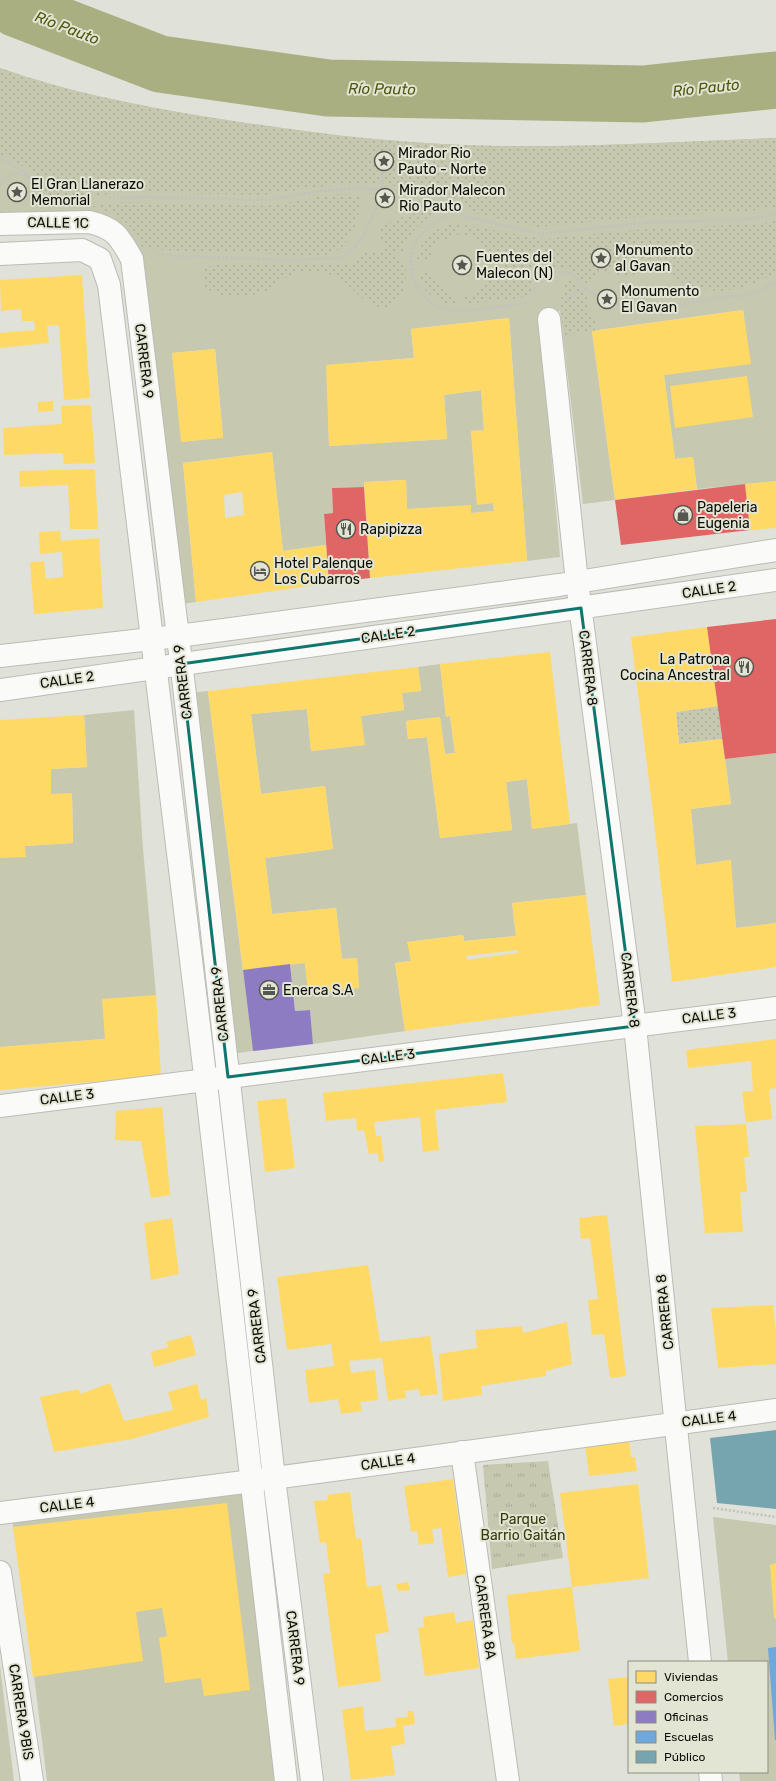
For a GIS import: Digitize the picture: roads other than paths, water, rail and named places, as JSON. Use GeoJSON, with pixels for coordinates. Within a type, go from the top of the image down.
{"type":"FeatureCollection","features":[{"type":"Feature","properties":{"kind":"street","name":"CALLE 1C"},"geometry":{"type":"LineString","coordinates":[[0,224],[89,222],[101,225],[115,232]]}},
{"type":"Feature","properties":{"kind":"street","name":"CARRERA 9"},"geometry":{"type":"LineString","coordinates":[[115,232],[132,259],[178,636],[274,1478],[312,1781]]}},
{"type":"Feature","properties":{"kind":"street","name":"CALLE 1C"},"geometry":{"type":"LineString","coordinates":[[0,254],[82,250],[100,259]]}},
{"type":"Feature","properties":{"kind":"street","name":"CARRERA 9"},"geometry":{"type":"LineString","coordinates":[[100,259],[109,285],[153,637],[206,1080],[286,1781]]}},
{"type":"Feature","properties":{"kind":"street","name":"CARRERA 8"},"geometry":{"type":"LineString","coordinates":[[549,319],[577,582],[635,1026],[700,1661]]}},
{"type":"Feature","properties":{"kind":"street","name":"CALLE 2"},"geometry":{"type":"LineString","coordinates":[[0,656],[153,637],[178,636],[577,582],[776,550]]}},
{"type":"Feature","properties":{"kind":"street","name":"CALLE 2"},"geometry":{"type":"LineString","coordinates":[[0,690],[776,580]]}},
{"type":"Feature","properties":{"kind":"street","name":"CALLE 3"},"geometry":{"type":"LineString","coordinates":[[0,1106],[776,1008]]}},
{"type":"Feature","properties":{"kind":"street","name":"CALLE 4"},"geometry":{"type":"LineString","coordinates":[[0,1513],[252,1481],[776,1410]]}},
{"type":"Feature","properties":{"kind":"street","name":"CARRERA 8A"},"geometry":{"type":"LineString","coordinates":[[462,1452],[508,1781]]}},
{"type":"Feature","properties":{"kind":"street","name":"CARRERA 9BIS"},"geometry":{"type":"LineString","coordinates":[[0,1572],[32,1781]]}},
{"type":"Feature","properties":{"kind":"waterway","name":"Río Pauto"},"geometry":{"type":"LineString","coordinates":[[3,0],[17,9],[160,64],[328,88],[643,94],[776,80]]}},
{"type":"Feature","properties":{"kind":"place","name":"Mirador Rio Pauto - Norte"},"geometry":{"type":"Point","coordinates":[384,161]}},
{"type":"Feature","properties":{"kind":"place","name":"El Gran Llanerazo Memorial"},"geometry":{"type":"Point","coordinates":[17,192]}},
{"type":"Feature","properties":{"kind":"place","name":"Mirador Malecon Rio Pauto"},"geometry":{"type":"Point","coordinates":[385,198]}},
{"type":"Feature","properties":{"kind":"place","name":"Monumento al Gavan"},"geometry":{"type":"Point","coordinates":[601,258]}},
{"type":"Feature","properties":{"kind":"place","name":"Fuentes del Malecon (N)"},"geometry":{"type":"Point","coordinates":[462,265]}},
{"type":"Feature","properties":{"kind":"place","name":"Monumento El Gavan"},"geometry":{"type":"Point","coordinates":[607,299]}},
{"type":"Feature","properties":{"kind":"place","name":"Papeleria Eugenia"},"geometry":{"type":"Point","coordinates":[683,515]}},
{"type":"Feature","properties":{"kind":"place","name":"Rapipizza"},"geometry":{"type":"Point","coordinates":[346,529]}},
{"type":"Feature","properties":{"kind":"place","name":"Hotel Palenque Los Cubarros"},"geometry":{"type":"Point","coordinates":[260,571]}},
{"type":"Feature","properties":{"kind":"place","name":"La Patrona Cocina Ancestral"},"geometry":{"type":"Point","coordinates":[744,667]}},
{"type":"Feature","properties":{"kind":"place","name":"Enerca S.A"},"geometry":{"type":"Point","coordinates":[269,990]}},
{"type":"Feature","properties":{"kind":"park label","name":"Parque Barrio Gaitán"},"geometry":{"type":"Point","coordinates":[523,1528]}}]}
